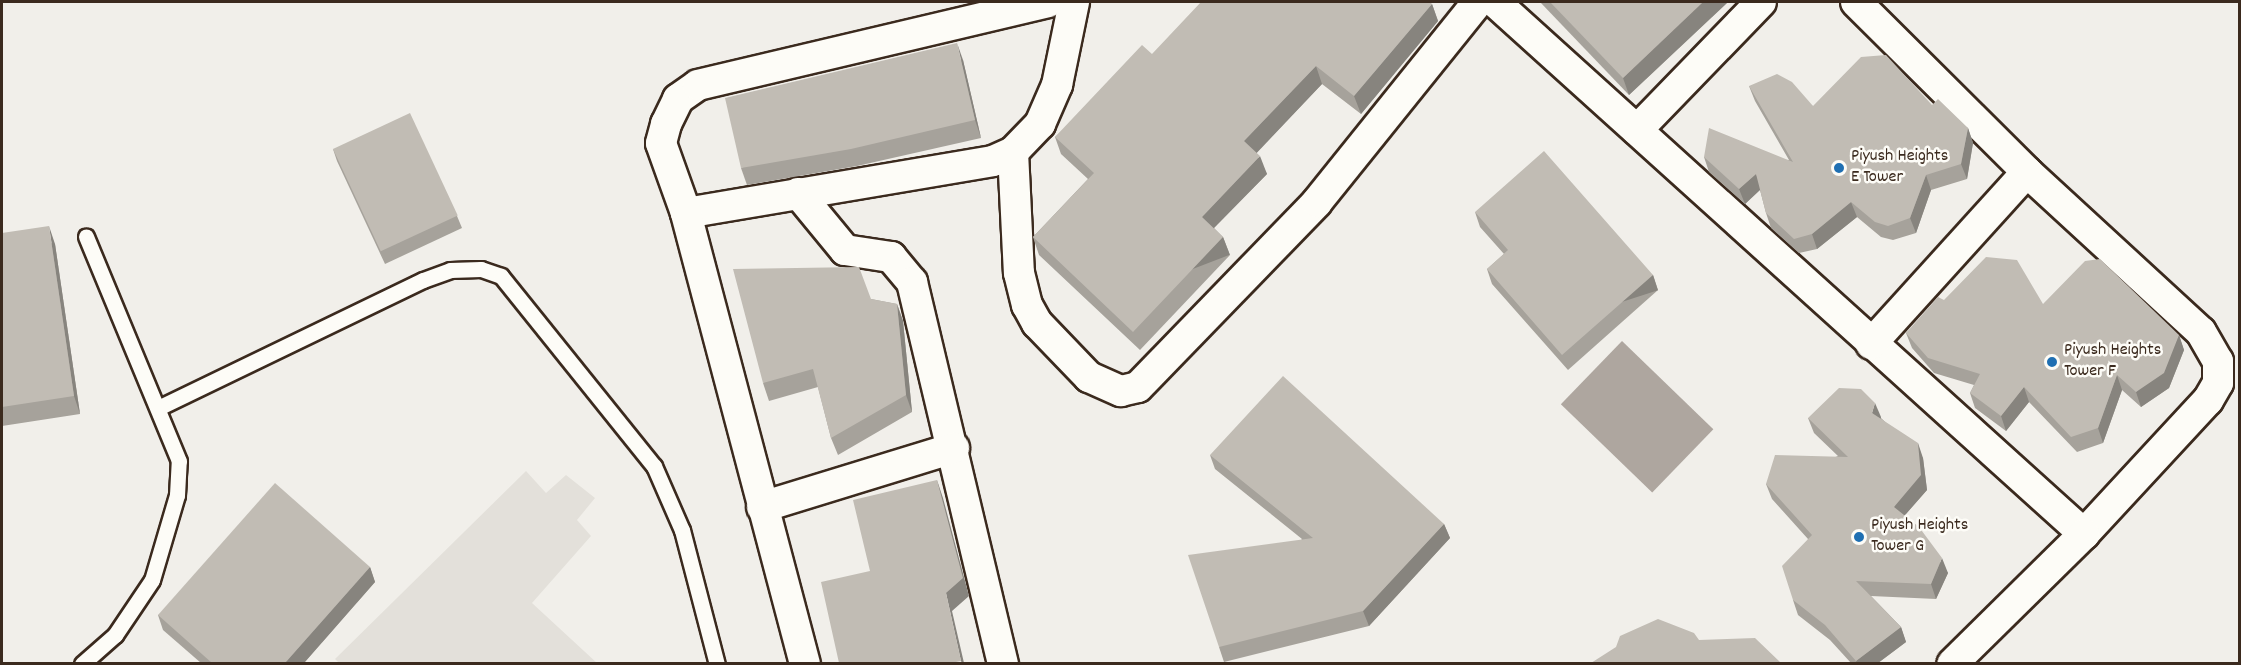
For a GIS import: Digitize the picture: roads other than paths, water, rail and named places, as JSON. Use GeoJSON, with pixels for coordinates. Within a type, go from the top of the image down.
{"type":"FeatureCollection","features":[{"type":"Feature","properties":{"kind":"street"},"geometry":{"type":"LineString","coordinates":[[805,663],[686,213],[661,143],[678,99],[698,85],[1048,2]]}},
{"type":"Feature","properties":{"kind":"street"},"geometry":{"type":"LineString","coordinates":[[686,213],[993,160],[1013,152],[1040,124],[1057,85],[1074,2]]}},
{"type":"Feature","properties":{"kind":"street"},"geometry":{"type":"LineString","coordinates":[[1013,152],[1019,273],[1027,305],[1037,323],[1089,377],[1121,392],[1138,387],[1317,202],[1478,2]]}},
{"type":"Feature","properties":{"kind":"street"},"geometry":{"type":"LineString","coordinates":[[1495,2],[2084,534]]}},
{"type":"Feature","properties":{"kind":"street"},"geometry":{"type":"LineString","coordinates":[[1637,130],[1761,2]]}},
{"type":"Feature","properties":{"kind":"street"},"geometry":{"type":"LineString","coordinates":[[1856,2],[2027,172],[2201,333],[2218,361],[2218,383],[2208,400],[2084,534],[1952,663]]}},
{"type":"Feature","properties":{"kind":"street"},"geometry":{"type":"LineString","coordinates":[[1871,344],[2027,172]]}},
{"type":"Feature","properties":{"kind":"street"},"geometry":{"type":"LineString","coordinates":[[798,193],[845,249],[891,257],[912,282],[954,448],[1004,663]]}},
{"type":"Feature","properties":{"kind":"street"},"geometry":{"type":"LineString","coordinates":[[762,507],[954,448]]}},
{"type":"Feature","properties":{"kind":"lane"},"geometry":{"type":"LineString","coordinates":[[82,663],[115,635],[138,606],[155,570],[177,495],[179,461],[160,407],[86,236]]}},
{"type":"Feature","properties":{"kind":"lane"},"geometry":{"type":"LineString","coordinates":[[160,407],[423,280],[450,270],[481,269],[501,276],[654,466],[682,530],[717,663]]}},
{"type":"Feature","properties":{"kind":"place","name":"Piyush Heights E Tower"},"geometry":{"type":"Point","coordinates":[1839,168]}},
{"type":"Feature","properties":{"kind":"place","name":"Piyush Heights Tower F"},"geometry":{"type":"Point","coordinates":[2052,362]}},
{"type":"Feature","properties":{"kind":"place","name":"Piyush Heights Tower G"},"geometry":{"type":"Point","coordinates":[1859,537]}}]}
